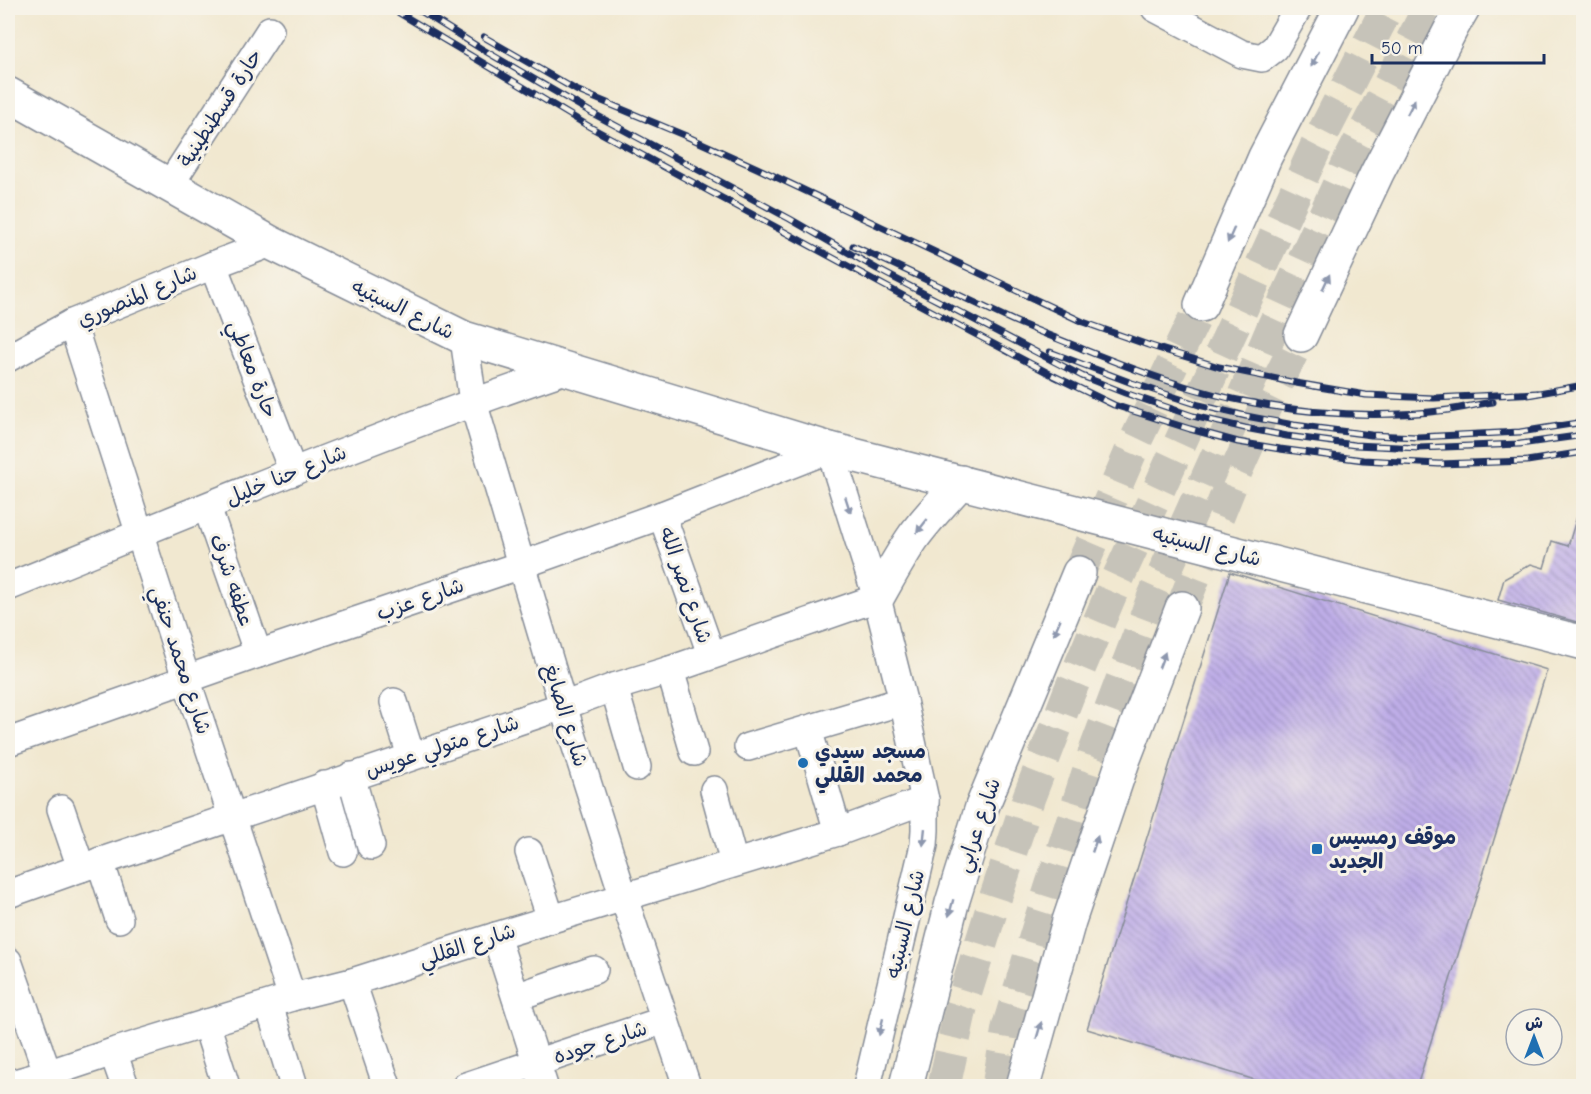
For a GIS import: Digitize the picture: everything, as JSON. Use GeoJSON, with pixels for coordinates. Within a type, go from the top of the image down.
{"type":"FeatureCollection","features":[{"type":"Feature","properties":{"kind":"street"},"geometry":{"type":"LineString","coordinates":[[1155,8],[1242,54],[1262,58],[1275,48],[1298,8]]}},
{"type":"Feature","properties":{"kind":"street"},"geometry":{"type":"LineString","coordinates":[[1201,305],[1265,157],[1342,8]]}},
{"type":"Feature","properties":{"kind":"street"},"geometry":{"type":"LineString","coordinates":[[1301,335],[1377,173],[1463,8]]}},
{"type":"Feature","properties":{"kind":"street","name":"حارة قسطنطينية"},"geometry":{"type":"LineString","coordinates":[[169,186],[270,30]]}},
{"type":"Feature","properties":{"kind":"street","name":"شارع السبتيه"},"geometry":{"type":"LineString","coordinates":[[8,94],[271,243],[464,338],[830,449],[1584,643]]}},
{"type":"Feature","properties":{"kind":"street","name":"شارع المنصوري"},"geometry":{"type":"LineString","coordinates":[[8,358],[72,323],[271,243]]}},
{"type":"Feature","properties":{"kind":"street","name":"حارة معاطي"},"geometry":{"type":"LineString","coordinates":[[213,265],[293,472]]}},
{"type":"Feature","properties":{"kind":"street","name":"شارع محمد حنفي"},"geometry":{"type":"LineString","coordinates":[[72,323],[186,678],[233,816],[280,1001],[294,1086]]}},
{"type":"Feature","properties":{"kind":"street","name":"شارع الصايغ"},"geometry":{"type":"LineString","coordinates":[[464,338],[473,402],[520,565],[624,898],[687,1086]]}},
{"type":"Feature","properties":{"kind":"street","name":"شارع حنا خليل"},"geometry":{"type":"LineString","coordinates":[[8,587],[293,472],[473,402],[568,369]]}},
{"type":"Feature","properties":{"kind":"street","name":"شارع السبتيه"},"geometry":{"type":"LineString","coordinates":[[830,449],[877,598],[925,800],[924,845],[867,1086]]}},
{"type":"Feature","properties":{"kind":"street","name":"شارع عزب"},"geometry":{"type":"LineString","coordinates":[[8,742],[186,678],[662,515],[830,449]]}},
{"type":"Feature","properties":{"kind":"street"},"geometry":{"type":"LineString","coordinates":[[877,598],[894,566],[914,536],[961,482]]}},
{"type":"Feature","properties":{"kind":"street","name":"عطفه شرف"},"geometry":{"type":"LineString","coordinates":[[207,507],[258,654]]}},
{"type":"Feature","properties":{"kind":"street","name":"شارع نصر الله"},"geometry":{"type":"LineString","coordinates":[[662,515],[711,654]]}},
{"type":"Feature","properties":{"kind":"street","name":"شارع عرابي"},"geometry":{"type":"LineString","coordinates":[[906,1086],[952,903],[982,807],[1079,573]]}},
{"type":"Feature","properties":{"kind":"street","name":"شارع متولي عويس"},"geometry":{"type":"LineString","coordinates":[[8,894],[877,598]]}},
{"type":"Feature","properties":{"kind":"street"},"geometry":{"type":"LineString","coordinates":[[1023,1086],[1073,910],[1123,761],[1182,608]]}},
{"type":"Feature","properties":{"kind":"street"},"geometry":{"type":"LineString","coordinates":[[670,670],[694,752]]}},
{"type":"Feature","properties":{"kind":"street"},"geometry":{"type":"LineString","coordinates":[[614,687],[638,767]]}},
{"type":"Feature","properties":{"kind":"street"},"geometry":{"type":"LineString","coordinates":[[748,747],[903,701]]}},
{"type":"Feature","properties":{"kind":"street"},"geometry":{"type":"LineString","coordinates":[[394,702],[411,756]]}},
{"type":"Feature","properties":{"kind":"street"},"geometry":{"type":"LineString","coordinates":[[808,729],[838,832]]}},
{"type":"Feature","properties":{"kind":"street"},"geometry":{"type":"LineString","coordinates":[[351,776],[371,846]]}},
{"type":"Feature","properties":{"kind":"street"},"geometry":{"type":"LineString","coordinates":[[324,785],[343,852]]}},
{"type":"Feature","properties":{"kind":"street"},"geometry":{"type":"LineString","coordinates":[[714,790],[734,863]]}},
{"type":"Feature","properties":{"kind":"street","name":"شارع القللي"},"geometry":{"type":"LineString","coordinates":[[8,1086],[49,1080],[113,1052],[280,1001],[352,982],[838,832],[925,800]]}},
{"type":"Feature","properties":{"kind":"street"},"geometry":{"type":"LineString","coordinates":[[61,809],[119,919]]}},
{"type":"Feature","properties":{"kind":"street"},"geometry":{"type":"LineString","coordinates":[[530,852],[551,919]]}},
{"type":"Feature","properties":{"kind":"street"},"geometry":{"type":"LineString","coordinates":[[496,936],[540,1075]]}},
{"type":"Feature","properties":{"kind":"street"},"geometry":{"type":"LineString","coordinates":[[8,961],[49,1080]]}},
{"type":"Feature","properties":{"kind":"street"},"geometry":{"type":"LineString","coordinates":[[516,998],[594,970]]}},
{"type":"Feature","properties":{"kind":"street"},"geometry":{"type":"LineString","coordinates":[[352,982],[387,1086]]}},
{"type":"Feature","properties":{"kind":"street","name":"شارع جوده"},"geometry":{"type":"LineString","coordinates":[[466,1086],[540,1075],[665,1020]]}},
{"type":"Feature","properties":{"kind":"street"},"geometry":{"type":"LineString","coordinates":[[207,1023],[226,1086]]}},
{"type":"Feature","properties":{"kind":"street"},"geometry":{"type":"LineString","coordinates":[[113,1052],[125,1086]]}},
{"type":"Feature","properties":{"kind":"building"},"geometry":{"type":"Polygon","coordinates":[[[1579,510],[1584,510],[1584,624],[1498,600],[1504,579],[1531,564],[1544,568],[1552,541],[1568,546],[1579,510]]]}},
{"type":"Feature","properties":{"kind":"building","name":"موقف رمسيس الجديد"},"geometry":{"type":"Polygon","coordinates":[[[1230,572],[1547,670],[1417,1086],[1275,1086],[1087,1029],[1230,572]]]}},
{"type":"Feature","properties":{"kind":"tunnel"},"geometry":{"type":"LineString","coordinates":[[944,1086],[961,1008],[994,902],[1029,797],[1069,693],[1112,591],[1315,149],[1387,8]]}},
{"type":"Feature","properties":{"kind":"tunnel"},"geometry":{"type":"LineString","coordinates":[[998,1086],[1008,1028],[1041,918],[1095,751],[1153,598],[1348,164],[1429,8]]}},
{"type":"Feature","properties":{"kind":"tunnel"},"geometry":{"type":"LineString","coordinates":[[1079,573],[1135,442],[1201,305]]}},
{"type":"Feature","properties":{"kind":"tunnel"},"geometry":{"type":"LineString","coordinates":[[1182,608],[1234,476],[1301,335]]}},
{"type":"Feature","properties":{"kind":"railway"},"geometry":{"type":"LineString","coordinates":[[391,8],[590,127],[1054,376],[1114,405],[1238,442],[1363,460],[1439,464],[1527,461],[1584,452]]}},
{"type":"Feature","properties":{"kind":"railway"},"geometry":{"type":"LineString","coordinates":[[416,8],[594,114],[790,219],[877,269],[1082,376],[1125,393],[1193,416],[1245,428],[1355,445],[1419,448],[1520,444],[1584,435]]}},
{"type":"Feature","properties":{"kind":"railway"},"geometry":{"type":"LineString","coordinates":[[484,37],[576,90],[757,168],[1083,322],[1148,345],[1219,367],[1366,395],[1434,398],[1537,393]]}},
{"type":"Feature","properties":{"kind":"railway"},"geometry":{"type":"LineString","coordinates":[[853,246],[1014,321],[1147,374],[1211,394],[1278,407],[1351,414],[1424,412],[1493,402]]}},
{"type":"Feature","properties":{"kind":"railway"},"geometry":{"type":"LineString","coordinates":[[1050,352],[1199,405],[1294,425],[1371,435],[1418,437],[1520,432],[1584,422]]}},
{"type":"Feature","properties":{"kind":"railway"},"geometry":{"type":"LineString","coordinates":[[1528,395],[1584,385]]}},
{"type":"Feature","properties":{"kind":"place","name":"مسجد سيدي محمد القللي"},"geometry":{"type":"Point","coordinates":[803,763]}},
{"type":"Feature","properties":{"kind":"place","name":"موقف رمسيس الجديد"},"geometry":{"type":"Point","coordinates":[1317,849]}}]}
